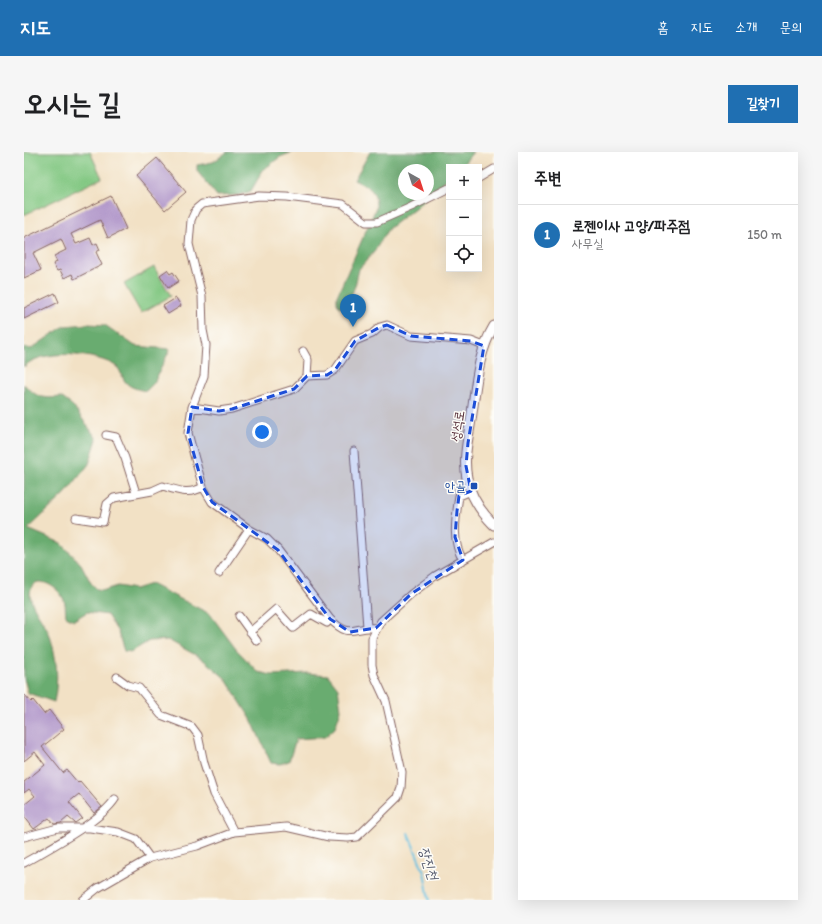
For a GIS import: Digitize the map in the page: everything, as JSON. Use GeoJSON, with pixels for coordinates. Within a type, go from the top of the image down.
{"type":"FeatureCollection","features":[{"type":"Feature","properties":{"kind":"street"},"geometry":{"type":"LineString","coordinates":[[482,176],[494,168]]}},
{"type":"Feature","properties":{"kind":"street"},"geometry":{"type":"LineString","coordinates":[[376,628],[367,627],[350,632],[339,628],[330,619],[278,550],[267,539],[249,529],[212,502],[204,488],[188,433],[192,407],[204,376],[206,358],[202,296],[189,244],[191,220],[196,209],[202,204],[259,196],[287,197],[343,204],[366,222],[377,222],[412,207],[446,190]]}},
{"type":"Feature","properties":{"kind":"street"},"geometry":{"type":"LineString","coordinates":[[192,407],[218,411],[232,409],[294,389],[308,376],[327,375],[335,370],[354,341],[372,334],[380,327],[387,325],[410,336],[471,341],[484,346]]}},
{"type":"Feature","properties":{"kind":"street","name":"성석로"},"geometry":{"type":"LineString","coordinates":[[494,326],[484,346],[478,368],[468,443],[466,472],[471,491],[487,518],[494,525]]}},
{"type":"Feature","properties":{"kind":"street"},"geometry":{"type":"LineString","coordinates":[[303,351],[308,360],[308,376]]}},
{"type":"Feature","properties":{"kind":"street"},"geometry":{"type":"LineString","coordinates":[[106,435],[116,437],[126,458],[136,493]]}},
{"type":"Feature","properties":{"kind":"street"},"geometry":{"type":"LineString","coordinates":[[354,451],[367,627]]}},
{"type":"Feature","properties":{"kind":"street"},"geometry":{"type":"LineString","coordinates":[[76,518],[103,522],[107,504],[114,498],[152,491],[163,486],[183,493],[195,492],[204,488]]}},
{"type":"Feature","properties":{"kind":"street"},"geometry":{"type":"LineString","coordinates":[[463,560],[459,553],[455,537],[457,511],[459,496],[471,491]]}},
{"type":"Feature","properties":{"kind":"street"},"geometry":{"type":"LineString","coordinates":[[219,574],[249,529]]}},
{"type":"Feature","properties":{"kind":"street"},"geometry":{"type":"LineString","coordinates":[[83,900],[98,888],[150,858],[197,846],[234,832],[286,827],[329,837],[357,837],[398,797],[401,788],[402,772],[386,701],[374,675],[372,665],[372,638],[376,628],[380,621],[435,576],[494,542]]}},
{"type":"Feature","properties":{"kind":"street"},"geometry":{"type":"LineString","coordinates":[[250,632],[276,609],[293,628],[311,614],[327,623],[330,619]]}},
{"type":"Feature","properties":{"kind":"street"},"geometry":{"type":"LineString","coordinates":[[239,616],[257,641]]}},
{"type":"Feature","properties":{"kind":"street"},"geometry":{"type":"LineString","coordinates":[[117,677],[128,685],[139,688],[161,715],[192,727],[198,735],[204,763],[214,794],[234,832]]}},
{"type":"Feature","properties":{"kind":"street"},"geometry":{"type":"LineString","coordinates":[[24,863],[80,828],[110,807],[115,799]]}},
{"type":"Feature","properties":{"kind":"street"},"geometry":{"type":"LineString","coordinates":[[24,831],[27,837],[58,828],[80,828],[126,834],[136,839],[150,858]]}},
{"type":"Feature","properties":{"kind":"highlighted area"},"geometry":{"type":"Polygon","coordinates":[[[387,325],[411,336],[471,341],[484,346],[468,443],[466,466],[471,491],[459,496],[457,511],[455,537],[463,560],[411,594],[376,628],[350,632],[330,619],[278,550],[212,502],[203,487],[188,433],[192,407],[219,411],[232,409],[294,389],[307,376],[327,375],[335,370],[355,341],[380,327],[387,325]]]}},
{"type":"Feature","properties":{"kind":"green space"},"geometry":{"type":"Polygon","coordinates":[[[24,152],[90,152],[102,178],[24,215],[24,152]]]}},
{"type":"Feature","properties":{"kind":"green space"},"geometry":{"type":"Polygon","coordinates":[[[227,152],[293,152],[280,157],[263,170],[251,191],[239,195],[217,196],[197,171],[197,165],[213,162],[227,152]]]}},
{"type":"Feature","properties":{"kind":"green space"},"geometry":{"type":"Polygon","coordinates":[[[370,152],[473,152],[463,164],[446,164],[446,180],[434,191],[434,164],[398,164],[398,200],[424,200],[388,229],[374,252],[359,269],[355,286],[348,303],[344,307],[339,307],[337,303],[337,296],[376,208],[373,193],[364,185],[354,180],[370,152]]]}},
{"type":"Feature","properties":{"kind":"green space"},"geometry":{"type":"Polygon","coordinates":[[[154,267],[171,296],[141,313],[124,284],[154,267]]]}},
{"type":"Feature","properties":{"kind":"green space"},"geometry":{"type":"Polygon","coordinates":[[[88,324],[105,325],[135,346],[170,349],[154,383],[146,391],[129,386],[117,367],[97,358],[56,355],[43,357],[32,361],[24,367],[24,347],[31,349],[64,326],[88,324]]]}},
{"type":"Feature","properties":{"kind":"green space"},"geometry":{"type":"Polygon","coordinates":[[[24,384],[37,395],[49,398],[61,397],[73,406],[97,439],[89,464],[65,494],[28,529],[61,543],[81,564],[91,583],[97,589],[105,590],[118,586],[135,589],[151,584],[210,614],[236,649],[258,672],[272,675],[307,673],[328,675],[338,688],[341,710],[335,728],[325,737],[296,739],[289,761],[280,764],[271,763],[251,719],[225,678],[201,658],[168,640],[149,641],[131,652],[124,651],[118,632],[107,615],[87,612],[74,620],[66,616],[65,602],[61,594],[57,590],[42,582],[34,584],[30,594],[33,606],[47,628],[54,650],[57,676],[56,693],[54,702],[28,693],[24,678],[24,384]]]}},
{"type":"Feature","properties":{"kind":"building"},"geometry":{"type":"Polygon","coordinates":[[[157,158],[186,192],[165,210],[136,176],[157,158]]]}},
{"type":"Feature","properties":{"kind":"building"},"geometry":{"type":"Polygon","coordinates":[[[111,196],[126,229],[108,238],[100,220],[71,234],[76,244],[90,238],[93,245],[97,243],[100,250],[96,252],[102,265],[74,279],[72,274],[64,278],[60,270],[57,271],[53,264],[57,262],[54,256],[66,250],[61,239],[33,253],[41,270],[24,278],[24,238],[111,196]]]}},
{"type":"Feature","properties":{"kind":"building"},"geometry":{"type":"Polygon","coordinates":[[[167,270],[170,274],[173,272],[179,281],[168,288],[160,275],[167,270]]]}},
{"type":"Feature","properties":{"kind":"building"},"geometry":{"type":"Polygon","coordinates":[[[55,293],[59,302],[24,319],[24,308],[55,293]]]}},
{"type":"Feature","properties":{"kind":"building"},"geometry":{"type":"Polygon","coordinates":[[[176,298],[181,306],[168,314],[163,306],[176,298]]]}},
{"type":"Feature","properties":{"kind":"building"},"geometry":{"type":"Polygon","coordinates":[[[24,694],[31,702],[33,700],[44,714],[49,710],[64,729],[42,747],[63,773],[67,770],[78,783],[80,781],[102,807],[94,813],[79,794],[69,802],[82,818],[75,823],[68,817],[61,823],[54,824],[49,818],[34,829],[24,816],[24,805],[35,796],[29,789],[24,793],[24,782],[45,765],[35,752],[24,761],[24,694]]]}},
{"type":"Feature","properties":{"kind":"waterway","name":"장진천"},"geometry":{"type":"LineString","coordinates":[[408,833],[424,872],[429,900]]}},
{"type":"Feature","properties":{"kind":"place","name":"로젠이사 고양/파주점"},"geometry":{"type":"Point","coordinates":[353,327]}},
{"type":"Feature","properties":{"kind":"place","name":"안골"},"geometry":{"type":"Point","coordinates":[474,486]}}]}
